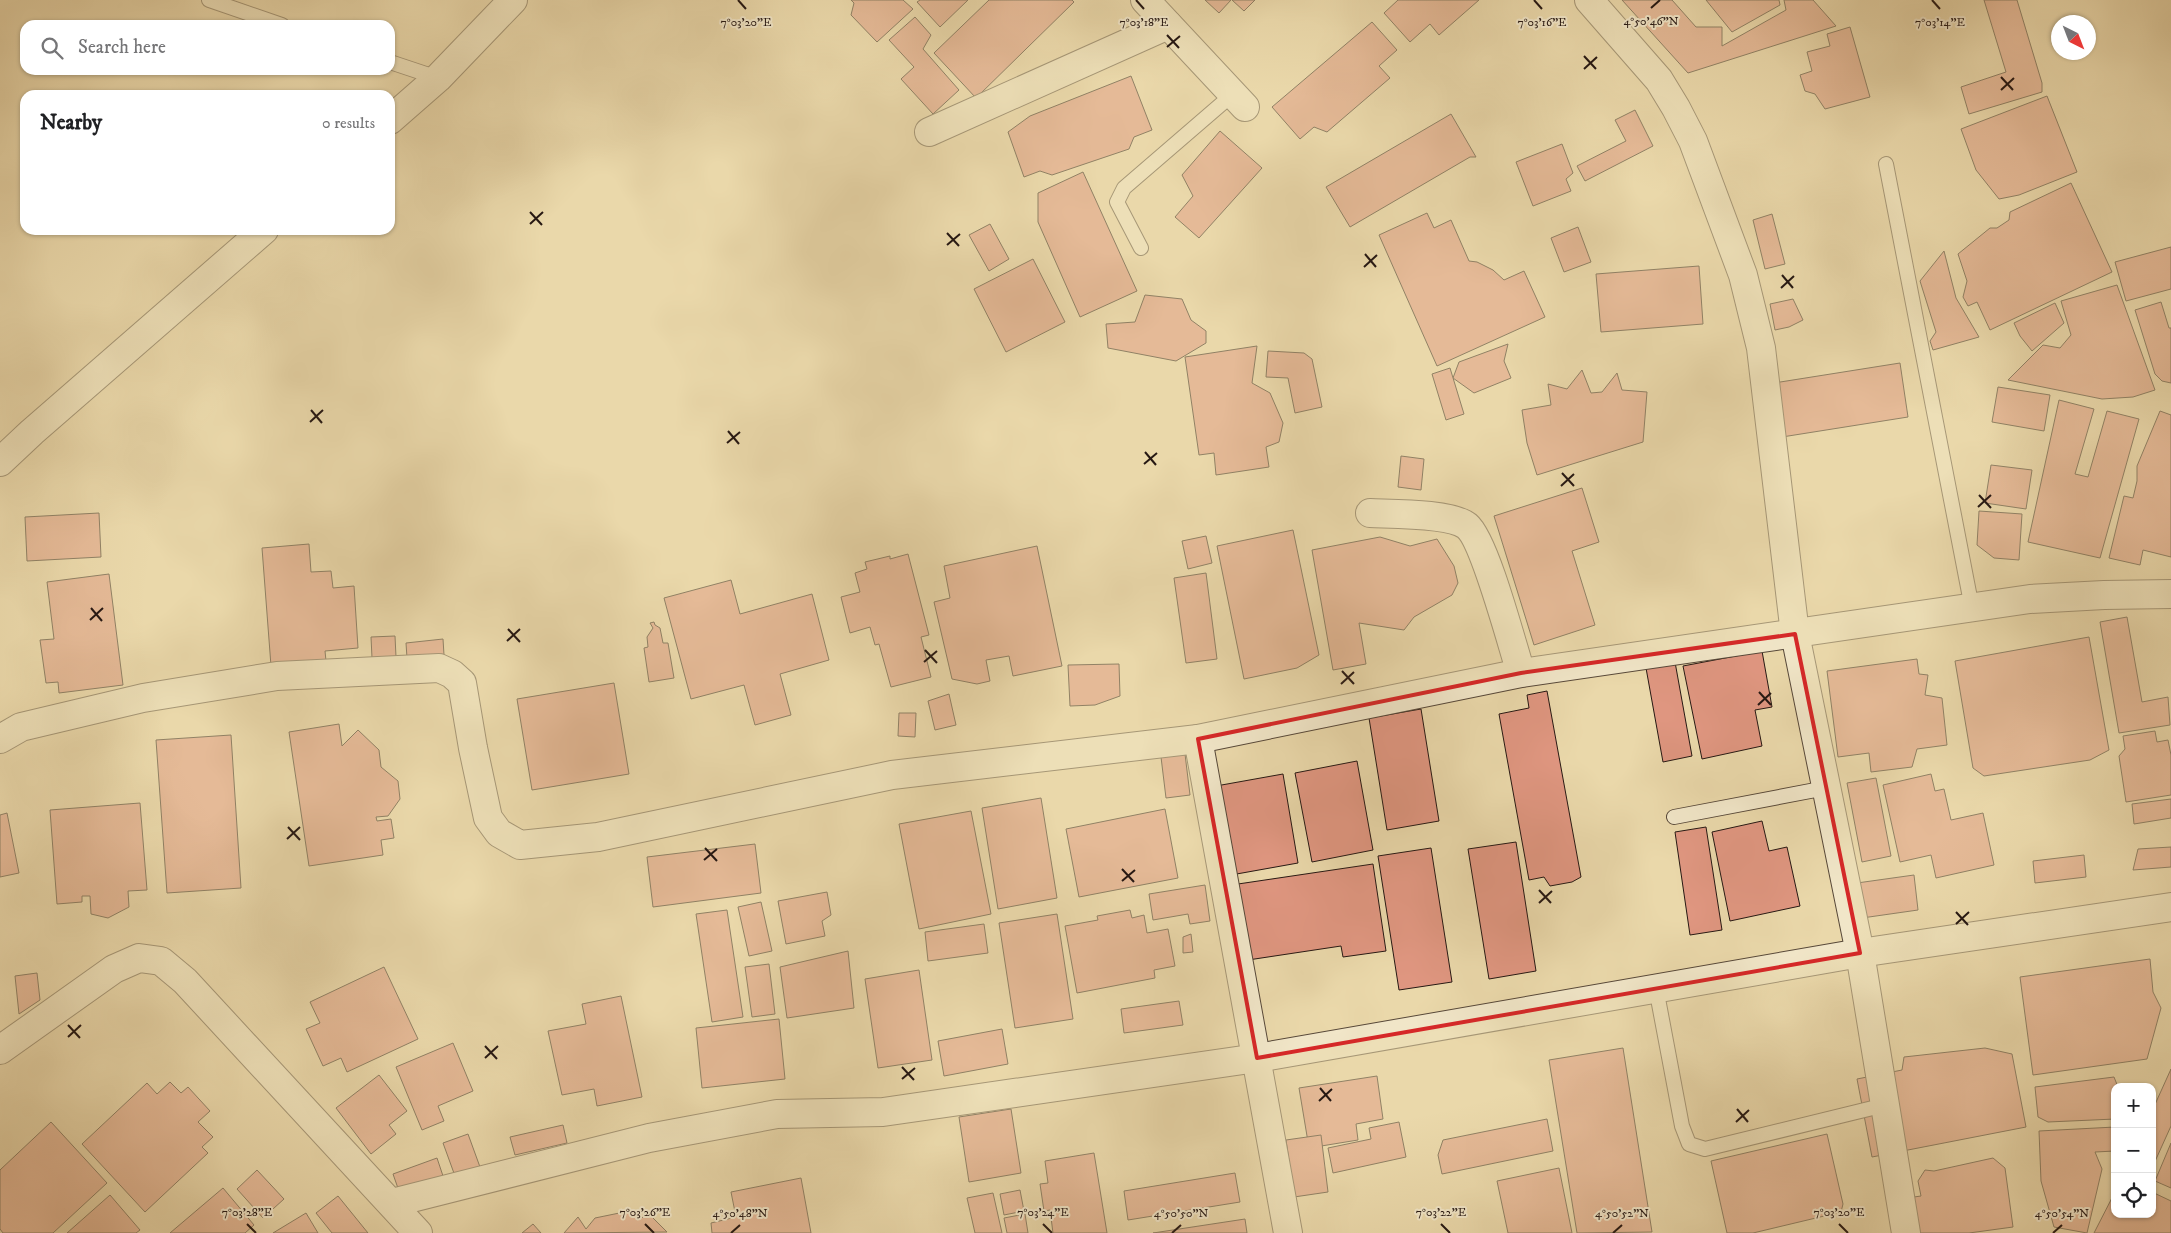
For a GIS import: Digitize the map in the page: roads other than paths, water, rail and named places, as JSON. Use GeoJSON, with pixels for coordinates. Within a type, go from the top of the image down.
{"type":"FeatureCollection","features":[{"type":"Feature","properties":{"kind":"street"},"geometry":{"type":"LineString","coordinates":[[395,116],[438,78],[513,0]]}},
{"type":"Feature","properties":{"kind":"street"},"geometry":{"type":"LineString","coordinates":[[1145,0],[1239,101]]}},
{"type":"Feature","properties":{"kind":"street"},"geometry":{"type":"LineString","coordinates":[[1589,0],[1659,80],[1676,108],[1693,141],[1743,275],[1760,348],[1795,634],[1860,953],[1906,1233]]}},
{"type":"Feature","properties":{"kind":"street"},"geometry":{"type":"LineString","coordinates":[[929,132],[1168,24]]}},
{"type":"Feature","properties":{"kind":"street"},"geometry":{"type":"LineString","coordinates":[[0,462],[258,235]]}},
{"type":"Feature","properties":{"kind":"street"},"geometry":{"type":"LineString","coordinates":[[1370,513],[1449,518],[1467,526],[1480,546],[1521,673]]}},
{"type":"Feature","properties":{"kind":"street"},"geometry":{"type":"LineString","coordinates":[[0,738],[21,727],[142,698],[277,676],[439,668],[452,674],[462,683],[488,818],[499,833],[520,845],[598,837],[892,775],[1198,739],[1521,673],[2030,599],[2171,594]]}},
{"type":"Feature","properties":{"kind":"street"},"geometry":{"type":"LineString","coordinates":[[1198,739],[1288,1233]]}},
{"type":"Feature","properties":{"kind":"street"},"geometry":{"type":"LineString","coordinates":[[392,1203],[649,1138],[777,1114],[883,1112],[1257,1058],[1860,953],[2171,907]]}},
{"type":"Feature","properties":{"kind":"street"},"geometry":{"type":"LineString","coordinates":[[0,1050],[114,970],[139,958],[161,960],[185,981],[392,1203],[408,1230]]}},
{"type":"Feature","properties":{"kind":"lane"},"geometry":{"type":"LineString","coordinates":[[209,0],[267,20]]}},
{"type":"Feature","properties":{"kind":"lane"},"geometry":{"type":"LineString","coordinates":[[395,64],[438,78]]}},
{"type":"Feature","properties":{"kind":"lane"},"geometry":{"type":"LineString","coordinates":[[1141,248],[1117,202],[1124,188],[1239,101]]}},
{"type":"Feature","properties":{"kind":"lane"},"geometry":{"type":"LineString","coordinates":[[1886,164],[1972,608]]}},
{"type":"Feature","properties":{"kind":"lane"},"geometry":{"type":"LineString","coordinates":[[1674,817],[1826,788]]}},
{"type":"Feature","properties":{"kind":"lane"},"geometry":{"type":"LineString","coordinates":[[1656,988],[1682,1126],[1689,1144],[1705,1149],[1885,1105]]}}]}
